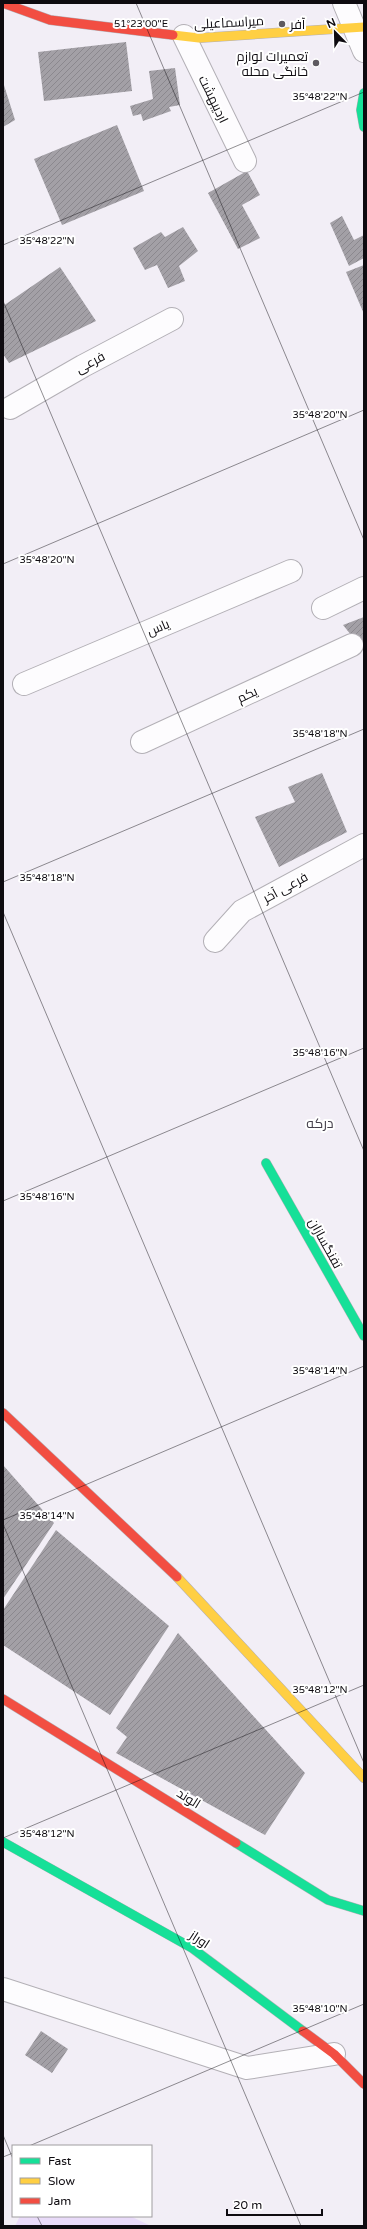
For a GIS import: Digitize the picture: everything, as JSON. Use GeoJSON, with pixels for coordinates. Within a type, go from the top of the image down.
{"type":"FeatureCollection","features":[{"type":"Feature","properties":{"kind":"street"},"geometry":{"type":"LineString","coordinates":[[344,3],[359,27],[364,50]]}},
{"type":"Feature","properties":{"kind":"street","name":"میراسماعیلی"},"geometry":{"type":"LineString","coordinates":[[3,4],[50,20],[199,38],[359,27]]}},
{"type":"Feature","properties":{"kind":"street","name":"اردیبهشت"},"geometry":{"type":"LineString","coordinates":[[184,36],[245,161]]}},
{"type":"Feature","properties":{"kind":"street"},"geometry":{"type":"LineString","coordinates":[[364,93],[361,100],[360,114],[364,127]]}},
{"type":"Feature","properties":{"kind":"street","name":"فرعی"},"geometry":{"type":"LineString","coordinates":[[10,408],[83,366],[172,319]]}},
{"type":"Feature","properties":{"kind":"street","name":"یاس"},"geometry":{"type":"LineString","coordinates":[[24,684],[292,570]]}},
{"type":"Feature","properties":{"kind":"street"},"geometry":{"type":"LineString","coordinates":[[323,608],[364,588]]}},
{"type":"Feature","properties":{"kind":"street","name":"یکم"},"geometry":{"type":"LineString","coordinates":[[142,742],[352,645]]}},
{"type":"Feature","properties":{"kind":"street","name":"فرعی آخر"},"geometry":{"type":"LineString","coordinates":[[215,941],[242,911],[364,845]]}},
{"type":"Feature","properties":{"kind":"street","name":"تفنگسازان"},"geometry":{"type":"LineString","coordinates":[[266,1163],[364,1336]]}},
{"type":"Feature","properties":{"kind":"street"},"geometry":{"type":"LineString","coordinates":[[3,1413],[163,1563],[364,1778]]}},
{"type":"Feature","properties":{"kind":"street","name":"الوند"},"geometry":{"type":"LineString","coordinates":[[3,1699],[328,1900],[364,1911]]}},
{"type":"Feature","properties":{"kind":"street","name":"اوراز"},"geometry":{"type":"LineString","coordinates":[[3,1842],[192,1948],[334,2054],[364,2084]]}},
{"type":"Feature","properties":{"kind":"street"},"geometry":{"type":"LineString","coordinates":[[3,1989],[247,2068],[334,2054]]}},
{"type":"Feature","properties":{"kind":"shaded area"},"geometry":{"type":"Polygon","coordinates":[[[20,2217],[132,2217],[151,2226],[15,2226],[20,2217]]]}},
{"type":"Feature","properties":{"kind":"building"},"geometry":{"type":"Polygon","coordinates":[[[126,42],[132,91],[44,101],[38,52],[126,42]]]}},
{"type":"Feature","properties":{"kind":"building"},"geometry":{"type":"Polygon","coordinates":[[[175,68],[180,105],[169,107],[171,111],[143,121],[141,114],[133,116],[130,106],[153,99],[149,71],[175,68]]]}},
{"type":"Feature","properties":{"kind":"building"},"geometry":{"type":"Polygon","coordinates":[[[3,82],[15,120],[3,127],[3,82]]]}},
{"type":"Feature","properties":{"kind":"building"},"geometry":{"type":"Polygon","coordinates":[[[117,125],[144,191],[62,225],[34,159],[117,125]]]}},
{"type":"Feature","properties":{"kind":"building"},"geometry":{"type":"Polygon","coordinates":[[[247,171],[260,195],[242,205],[260,238],[238,249],[208,193],[247,171]]]}},
{"type":"Feature","properties":{"kind":"building"},"geometry":{"type":"Polygon","coordinates":[[[342,216],[354,240],[364,235],[364,258],[349,266],[330,223],[342,216]]]}},
{"type":"Feature","properties":{"kind":"building"},"geometry":{"type":"Polygon","coordinates":[[[183,227],[198,251],[179,266],[185,281],[168,288],[157,265],[145,270],[133,248],[161,232],[165,237],[183,227]]]}},
{"type":"Feature","properties":{"kind":"building"},"geometry":{"type":"Polygon","coordinates":[[[364,265],[364,314],[346,272],[364,265]]]}},
{"type":"Feature","properties":{"kind":"building"},"geometry":{"type":"Polygon","coordinates":[[[60,267],[96,321],[9,363],[3,354],[3,306],[60,267]]]}},
{"type":"Feature","properties":{"kind":"building"},"geometry":{"type":"Polygon","coordinates":[[[364,617],[364,651],[343,625],[364,617]]]}},
{"type":"Feature","properties":{"kind":"building"},"geometry":{"type":"Polygon","coordinates":[[[322,773],[347,832],[279,867],[255,817],[295,802],[288,787],[322,773]]]}},
{"type":"Feature","properties":{"kind":"building"},"geometry":{"type":"Polygon","coordinates":[[[3,1465],[54,1523],[3,1599],[3,1465]]]}},
{"type":"Feature","properties":{"kind":"building"},"geometry":{"type":"Polygon","coordinates":[[[56,1530],[169,1626],[110,1715],[3,1645],[3,1610],[56,1530]]]}},
{"type":"Feature","properties":{"kind":"building"},"geometry":{"type":"Polygon","coordinates":[[[178,1633],[305,1773],[265,1835],[116,1753],[127,1737],[116,1728],[178,1633]]]}},
{"type":"Feature","properties":{"kind":"building"},"geometry":{"type":"Polygon","coordinates":[[[41,2031],[68,2049],[52,2073],[25,2055],[41,2031]]]}},
{"type":"Feature","properties":{"kind":"traffic: fast"},"geometry":{"type":"LineString","coordinates":[[364,93],[361,110],[364,127]]}},
{"type":"Feature","properties":{"kind":"traffic: fast"},"geometry":{"type":"LineString","coordinates":[[266,1163],[364,1336]]}},
{"type":"Feature","properties":{"kind":"traffic: fast"},"geometry":{"type":"LineString","coordinates":[[3,1842],[192,1948],[303,2031]]}},
{"type":"Feature","properties":{"kind":"traffic: fast"},"geometry":{"type":"LineString","coordinates":[[236,1843],[328,1900],[364,1911]]}},
{"type":"Feature","properties":{"kind":"traffic: slow"},"geometry":{"type":"LineString","coordinates":[[173,35],[199,38],[364,27]]}},
{"type":"Feature","properties":{"kind":"traffic: slow"},"geometry":{"type":"LineString","coordinates":[[177,1577],[364,1778]]}},
{"type":"Feature","properties":{"kind":"traffic: jam"},"geometry":{"type":"LineString","coordinates":[[3,3],[50,20],[173,35]]}},
{"type":"Feature","properties":{"kind":"traffic: jam"},"geometry":{"type":"LineString","coordinates":[[3,1413],[177,1577]]}},
{"type":"Feature","properties":{"kind":"traffic: jam"},"geometry":{"type":"LineString","coordinates":[[3,1699],[236,1843]]}},
{"type":"Feature","properties":{"kind":"traffic: jam"},"geometry":{"type":"LineString","coordinates":[[303,2031],[334,2054],[364,2084]]}},
{"type":"Feature","properties":{"kind":"place","name":"آفر"},"geometry":{"type":"Point","coordinates":[282,24]}},
{"type":"Feature","properties":{"kind":"place","name":"تعمیرات لوازم خانگی محله"},"geometry":{"type":"Point","coordinates":[316,63]}},
{"type":"Feature","properties":{"kind":"district","name":"درکه"},"geometry":{"type":"Point","coordinates":[320,1123]}}]}
